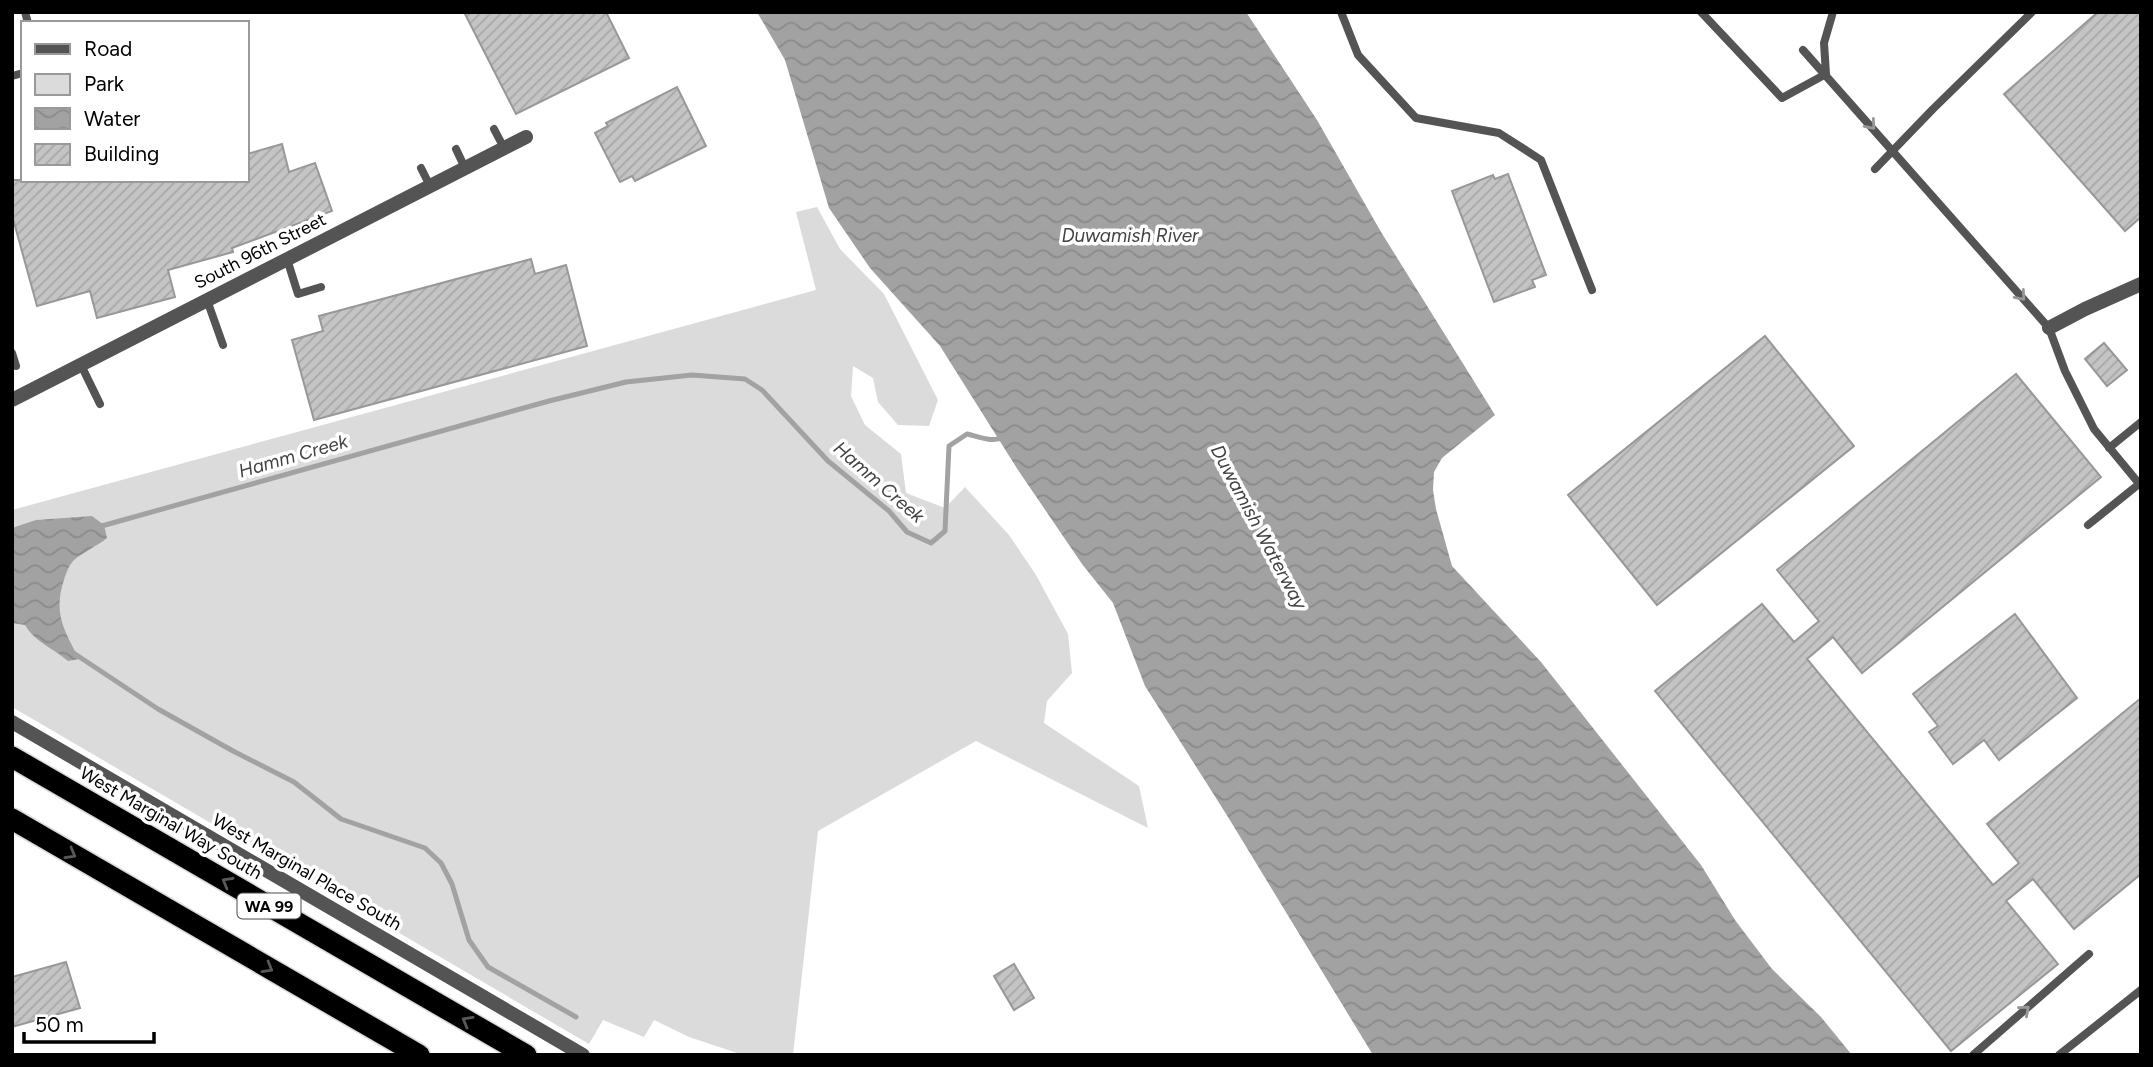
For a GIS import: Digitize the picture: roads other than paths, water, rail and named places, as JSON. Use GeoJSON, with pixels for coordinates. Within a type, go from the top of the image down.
{"type":"FeatureCollection","features":[{"type":"Feature","properties":{"kind":"highway","name":"West Marginal Way South"},"geometry":{"type":"LineString","coordinates":[[12,757],[526,1055]]}},
{"type":"Feature","properties":{"kind":"highway"},"geometry":{"type":"LineString","coordinates":[[12,819],[419,1055]]}},
{"type":"Feature","properties":{"kind":"street","name":"South 96th Street"},"geometry":{"type":"LineString","coordinates":[[12,400],[526,137]]}},
{"type":"Feature","properties":{"kind":"street"},"geometry":{"type":"LineString","coordinates":[[2049,328],[2141,284]]}},
{"type":"Feature","properties":{"kind":"street","name":"West Marginal Place South"},"geometry":{"type":"LineString","coordinates":[[12,722],[583,1055]]}},
{"type":"Feature","properties":{"kind":"lane"},"geometry":{"type":"LineString","coordinates":[[1341,12],[1358,55],[1416,118],[1499,133],[1541,160],[1592,290]]}},
{"type":"Feature","properties":{"kind":"lane"},"geometry":{"type":"LineString","coordinates":[[1701,12],[1782,98],[1826,74]]}},
{"type":"Feature","properties":{"kind":"lane"},"geometry":{"type":"LineString","coordinates":[[1826,74],[1824,43],[1833,12]]}},
{"type":"Feature","properties":{"kind":"lane"},"geometry":{"type":"LineString","coordinates":[[1875,169],[2032,12]]}},
{"type":"Feature","properties":{"kind":"lane"},"geometry":{"type":"LineString","coordinates":[[1803,50],[2049,328],[2077,399],[2094,429],[2140,485],[2088,525]]}},
{"type":"Feature","properties":{"kind":"lane"},"geometry":{"type":"LineString","coordinates":[[494,129],[504,148]]}},
{"type":"Feature","properties":{"kind":"lane"},"geometry":{"type":"LineString","coordinates":[[456,149],[465,168]]}},
{"type":"Feature","properties":{"kind":"lane"},"geometry":{"type":"LineString","coordinates":[[421,168],[430,186]]}},
{"type":"Feature","properties":{"kind":"lane"},"geometry":{"type":"LineString","coordinates":[[287,259],[298,294],[321,287]]}},
{"type":"Feature","properties":{"kind":"lane"},"geometry":{"type":"LineString","coordinates":[[207,300],[223,345]]}},
{"type":"Feature","properties":{"kind":"lane"},"geometry":{"type":"LineString","coordinates":[[12,353],[16,366]]}},
{"type":"Feature","properties":{"kind":"lane"},"geometry":{"type":"LineString","coordinates":[[81,365],[100,404]]}},
{"type":"Feature","properties":{"kind":"lane"},"geometry":{"type":"LineString","coordinates":[[2109,448],[2141,422]]}},
{"type":"Feature","properties":{"kind":"lane"},"geometry":{"type":"LineString","coordinates":[[1973,1055],[2089,954]]}},
{"type":"Feature","properties":{"kind":"lane"},"geometry":{"type":"LineString","coordinates":[[2059,1055],[2141,990]]}},
{"type":"Feature","properties":{"kind":"water","name":"Duwamish River"},"geometry":{"type":"Polygon","coordinates":[[[757,12],[1246,12],[1317,120],[1381,232],[1495,415],[1442,458],[1434,472],[1436,509],[1452,566],[1541,662],[1701,865],[1735,920],[1772,969],[1821,1017],[1852,1055],[1373,1055],[1145,686],[1113,603],[1082,564],[1018,470],[940,346],[870,268],[829,208],[785,60],[757,12]]]}},
{"type":"Feature","properties":{"kind":"water"},"geometry":{"type":"Polygon","coordinates":[[[92,516],[104,525],[107,538],[74,560],[65,577],[60,612],[65,630],[79,659],[68,661],[39,640],[25,625],[12,623],[12,528],[36,520],[92,516]]]}},
{"type":"Feature","properties":{"kind":"waterway","name":"Hamm Creek"},"geometry":{"type":"LineString","coordinates":[[98,527],[549,401],[626,382],[692,375],[745,379],[762,390],[828,461],[889,511],[907,532],[931,543],[945,531],[949,446],[967,434],[991,439],[1005,437]]}},
{"type":"Feature","properties":{"kind":"waterway","name":"Hamm Creek"},"geometry":{"type":"LineString","coordinates":[[72,652],[158,709],[294,782],[341,819],[425,848],[441,863],[452,884],[469,940],[488,967],[576,1017]]}},
{"type":"Feature","properties":{"kind":"water label","name":"Duwamish Waterway"},"geometry":{"type":"Point","coordinates":[1259,527]}}]}
